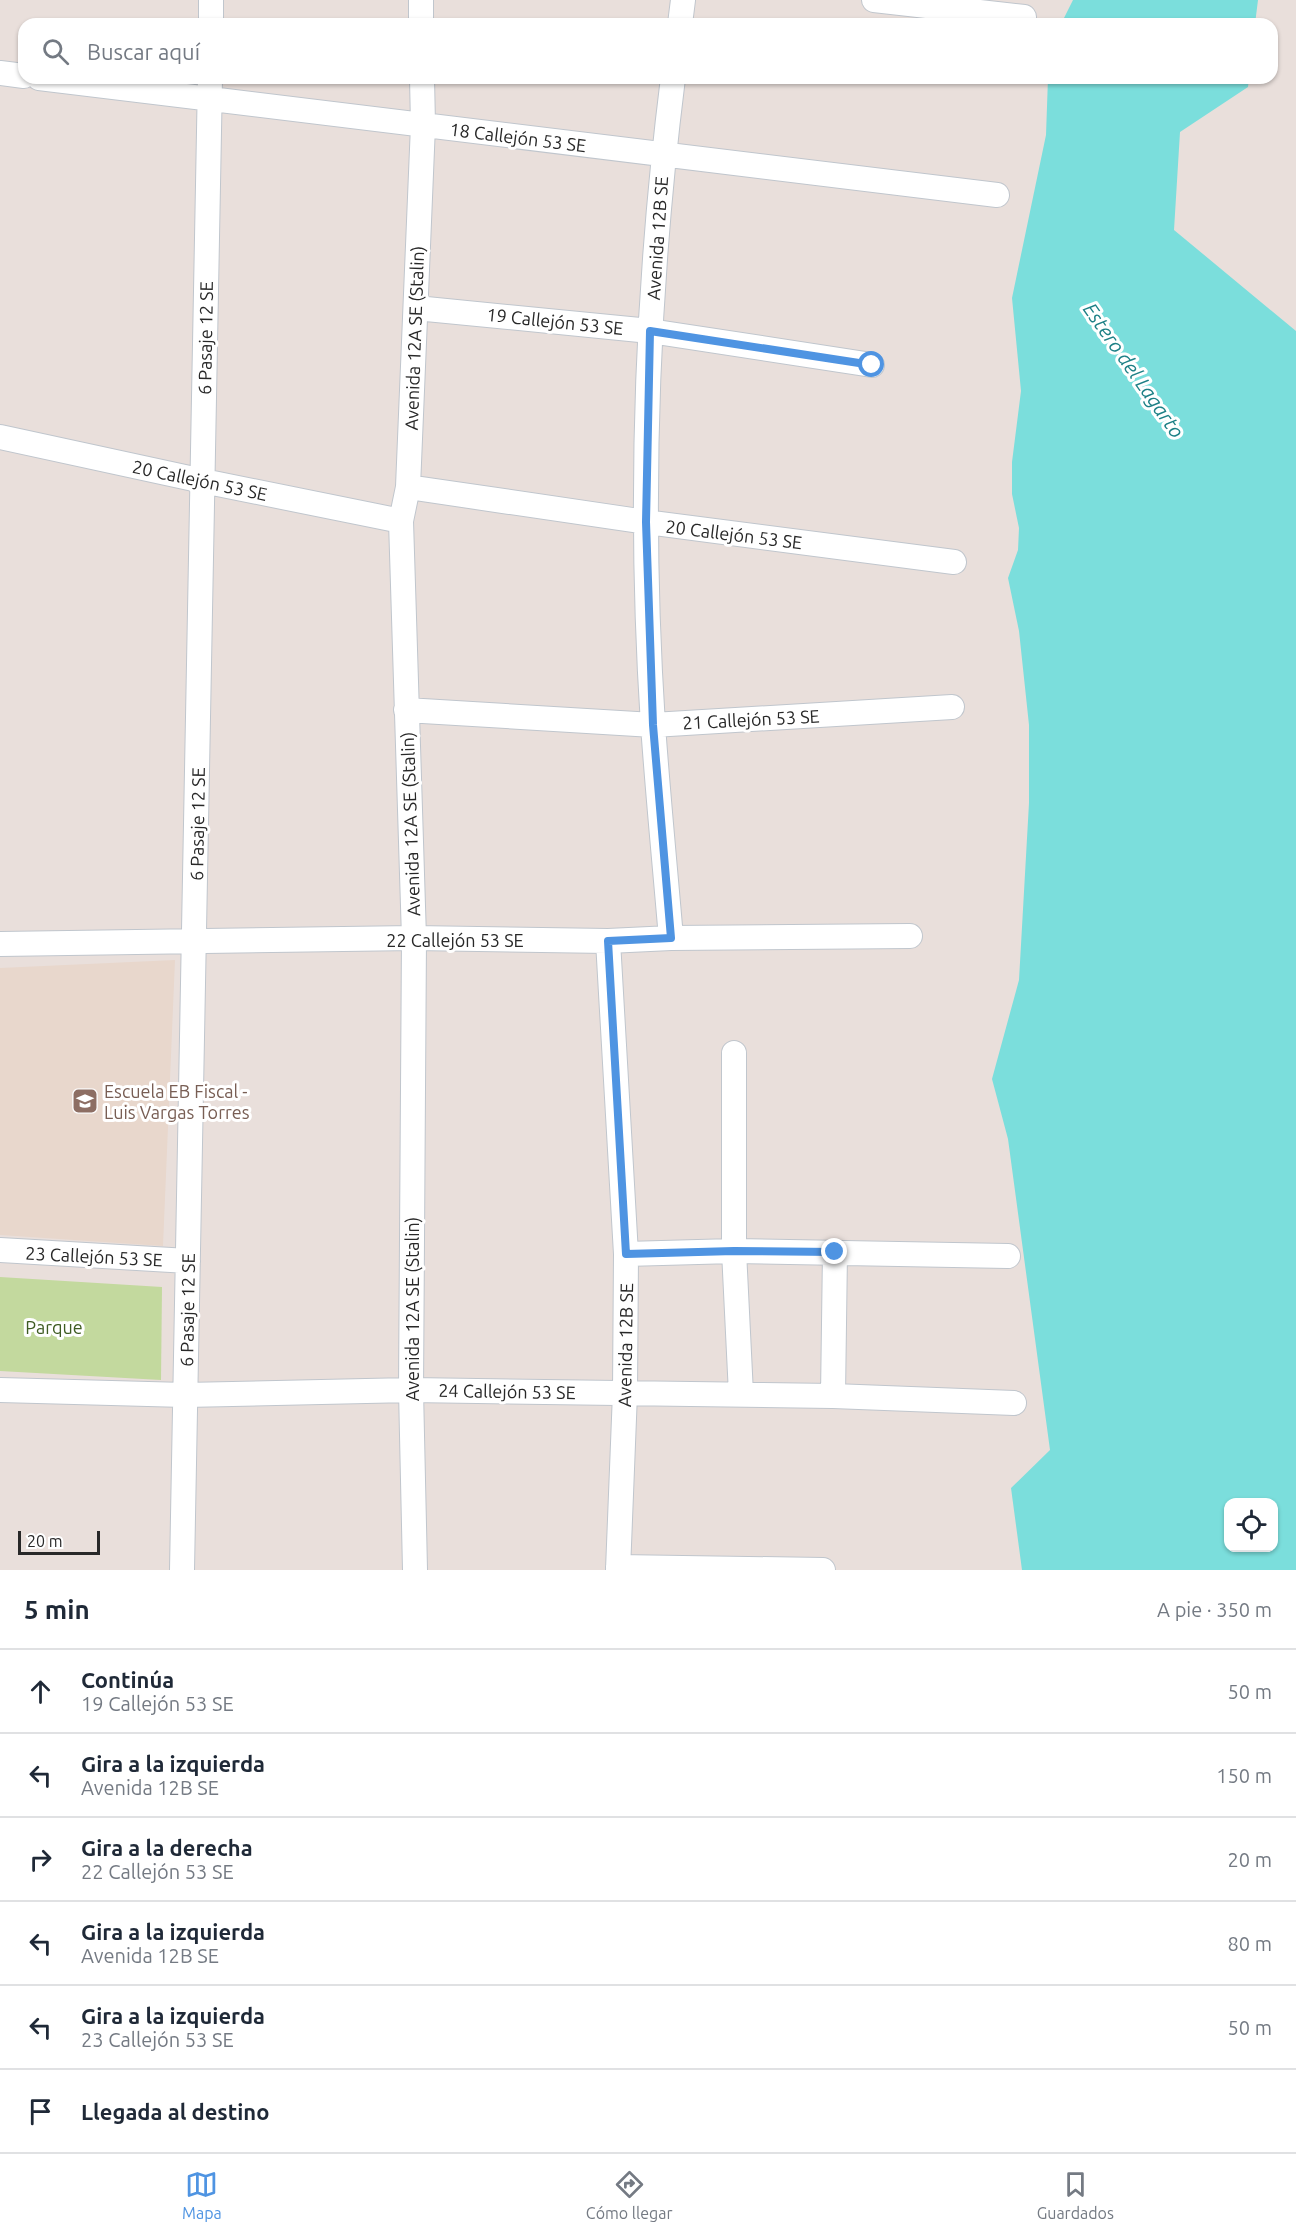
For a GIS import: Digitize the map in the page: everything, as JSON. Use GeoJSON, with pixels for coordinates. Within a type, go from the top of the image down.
{"type":"FeatureCollection","features":[{"type":"Feature","properties":{"kind":"street"},"geometry":{"type":"LineString","coordinates":[[211,0],[211,18]]}},
{"type":"Feature","properties":{"kind":"street"},"geometry":{"type":"LineString","coordinates":[[421,0],[422,18]]}},
{"type":"Feature","properties":{"kind":"street"},"geometry":{"type":"LineString","coordinates":[[681,18],[683,0]]}},
{"type":"Feature","properties":{"kind":"street"},"geometry":{"type":"LineString","coordinates":[[874,0],[1024,17]]}},
{"type":"Feature","properties":{"kind":"street"},"geometry":{"type":"LineString","coordinates":[[0,73],[18,75]]}},
{"type":"Feature","properties":{"kind":"street","name":"18 Callejón 53 SE"},"geometry":{"type":"LineString","coordinates":[[132,84],[209,89],[423,125],[997,195]]}},
{"type":"Feature","properties":{"kind":"street","name":"Avenida 12A SE (Stalin)"},"geometry":{"type":"LineString","coordinates":[[415,1570],[411,1390],[414,938],[401,521],[408,487],[423,125],[422,84]]}},
{"type":"Feature","properties":{"kind":"street","name":"Avenida 12B SE"},"geometry":{"type":"LineString","coordinates":[[671,938],[653,725],[646,522],[650,331],[663,154],[672,84]]}},
{"type":"Feature","properties":{"kind":"street","name":"6 Pasaje 12 SE"},"geometry":{"type":"LineString","coordinates":[[182,1570],[209,89]]}},
{"type":"Feature","properties":{"kind":"street","name":"19 Callejón 53 SE"},"geometry":{"type":"LineString","coordinates":[[416,308],[650,331],[872,365]]}},
{"type":"Feature","properties":{"kind":"street","name":"20 Callejón 53 SE"},"geometry":{"type":"LineString","coordinates":[[0,437],[401,521]]}},
{"type":"Feature","properties":{"kind":"street","name":"20 Callejón 53 SE"},"geometry":{"type":"LineString","coordinates":[[408,487],[646,522],[954,562]]}},
{"type":"Feature","properties":{"kind":"street","name":"21 Callejón 53 SE"},"geometry":{"type":"LineString","coordinates":[[406,710],[653,725],[952,707]]}},
{"type":"Feature","properties":{"kind":"street","name":"22 Callejón 53 SE"},"geometry":{"type":"LineString","coordinates":[[0,944],[414,938],[608,941],[671,938],[910,936]]}},
{"type":"Feature","properties":{"kind":"street","name":"Avenida 12B SE"},"geometry":{"type":"LineString","coordinates":[[608,941],[626,1254],[625,1393],[618,1568]]}},
{"type":"Feature","properties":{"kind":"street"},"geometry":{"type":"LineString","coordinates":[[734,1053],[734,1251],[741,1394]]}},
{"type":"Feature","properties":{"kind":"street","name":"23 Callejón 53 SE"},"geometry":{"type":"LineString","coordinates":[[0,1250],[188,1261]]}},
{"type":"Feature","properties":{"kind":"street"},"geometry":{"type":"LineString","coordinates":[[626,1254],[734,1251],[1008,1256]]}},
{"type":"Feature","properties":{"kind":"street"},"geometry":{"type":"LineString","coordinates":[[833,1396],[835,1252]]}},
{"type":"Feature","properties":{"kind":"street","name":"24 Callejón 53 SE"},"geometry":{"type":"LineString","coordinates":[[0,1390],[185,1395],[411,1390],[741,1394],[1014,1403]]}},
{"type":"Feature","properties":{"kind":"street"},"geometry":{"type":"LineString","coordinates":[[618,1568],[823,1570]]}},
{"type":"Feature","properties":{"kind":"shaded area","name":"Escuela EB Fiscal - Luis Vargas Torres"},"geometry":{"type":"Polygon","coordinates":[[[175,960],[163,1246],[0,1235],[0,968],[175,960]]]}},
{"type":"Feature","properties":{"kind":"green space","name":"Parque"},"geometry":{"type":"Polygon","coordinates":[[[0,1277],[162,1287],[161,1380],[0,1371],[0,1277]]]}},
{"type":"Feature","properties":{"kind":"water"},"geometry":{"type":"Polygon","coordinates":[[[1073,0],[1258,0],[1256,18],[1064,18],[1073,0]]]}},
{"type":"Feature","properties":{"kind":"water","name":"Estero del Lagarto"},"geometry":{"type":"Polygon","coordinates":[[[1048,84],[1248,84],[1248,87],[1180,132],[1174,230],[1296,331],[1296,1570],[1022,1570],[1011,1488],[1050,1450],[1008,1139],[992,1079],[1019,980],[1029,803],[1029,725],[1019,631],[1008,578],[1018,550],[1019,528],[1012,494],[1012,462],[1021,391],[1012,298],[1046,135],[1048,84]]]}},
{"type":"Feature","properties":{"kind":"place","name":"Escuela EB Fiscal - Luis Vargas Torres"},"geometry":{"type":"Point","coordinates":[85,1101]}},
{"type":"Feature","properties":{"kind":"route"},"geometry":{"type":"LineString","coordinates":[[835,1252],[734,1251],[626,1254],[608,941],[671,938],[653,725],[646,522],[650,331],[872,365]]}}]}
